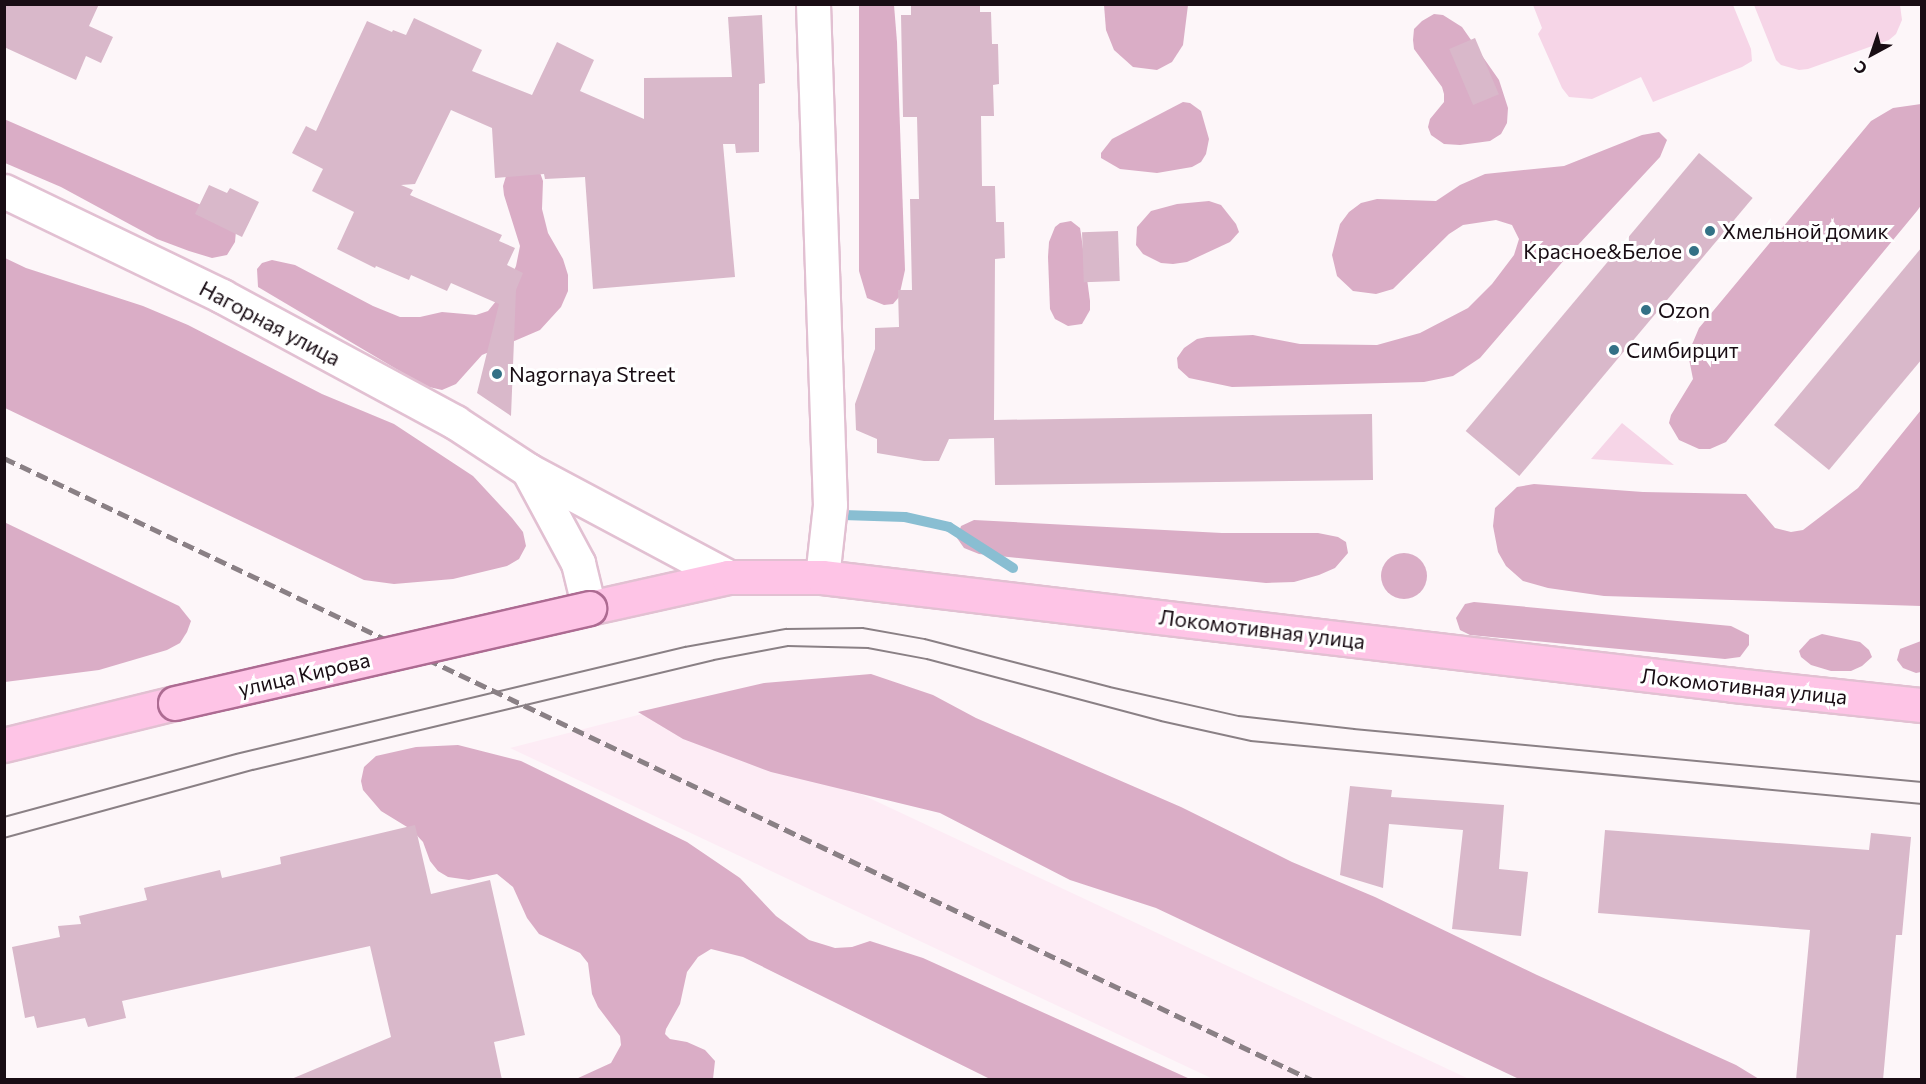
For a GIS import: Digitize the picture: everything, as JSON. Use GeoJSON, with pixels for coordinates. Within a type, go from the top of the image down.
{"type":"FeatureCollection","features":[{"type":"Feature","properties":{"kind":"main road","name":"Локомотивная улица"},"geometry":{"type":"LineString","coordinates":[[596,606],[728,577],[822,577],[1734,686],[1922,705]]}},
{"type":"Feature","properties":{"kind":"main road","name":"улица Кирова"},"geometry":{"type":"LineString","coordinates":[[4,745],[596,606]]}},
{"type":"Feature","properties":{"kind":"street"},"geometry":{"type":"LineString","coordinates":[[813,4],[830,505],[822,577]]}},
{"type":"Feature","properties":{"kind":"street","name":"Нагорная улица"},"geometry":{"type":"LineString","coordinates":[[4,191],[222,296],[455,422],[528,470],[728,577]]}},
{"type":"Feature","properties":{"kind":"street","name":"Нагорная улица"},"geometry":{"type":"LineString","coordinates":[[528,470],[578,563],[596,606]]}},
{"type":"Feature","properties":{"kind":"shaded area"},"geometry":{"type":"Polygon","coordinates":[[[859,5],[894,5],[905,270],[899,297],[893,304],[884,305],[867,298],[859,271],[859,5]]]}},
{"type":"Feature","properties":{"kind":"shaded area"},"geometry":{"type":"Polygon","coordinates":[[[1104,5],[1188,5],[1183,45],[1172,62],[1157,70],[1133,67],[1114,50],[1106,30],[1104,5]]]}},
{"type":"Feature","properties":{"kind":"shaded area"},"geometry":{"type":"Polygon","coordinates":[[[1533,5],[1733,5],[1751,49],[1752,61],[1653,102],[1641,77],[1592,99],[1569,97],[1562,88],[1538,34],[1542,28],[1533,5]]]}},
{"type":"Feature","properties":{"kind":"shaded area"},"geometry":{"type":"Polygon","coordinates":[[[1754,5],[1900,5],[1902,20],[1896,34],[1889,40],[1808,69],[1799,70],[1781,65],[1776,60],[1754,5]]]}},
{"type":"Feature","properties":{"kind":"shaded area"},"geometry":{"type":"Polygon","coordinates":[[[1434,14],[1443,15],[1462,27],[1499,80],[1508,108],[1507,123],[1501,134],[1490,141],[1460,145],[1444,144],[1431,135],[1428,127],[1430,119],[1444,102],[1444,94],[1442,87],[1414,49],[1413,40],[1414,29],[1434,14]]]}},
{"type":"Feature","properties":{"kind":"shaded area"},"geometry":{"type":"Polygon","coordinates":[[[1183,102],[1190,103],[1201,111],[1209,139],[1206,154],[1201,162],[1192,167],[1157,173],[1120,169],[1101,158],[1101,153],[1112,139],[1183,102]]]}},
{"type":"Feature","properties":{"kind":"shaded area"},"geometry":{"type":"Polygon","coordinates":[[[1921,104],[1922,204],[1917,211],[1726,442],[1710,449],[1699,449],[1679,440],[1669,423],[1671,415],[1693,379],[1688,354],[1699,328],[1871,121],[1893,108],[1921,104]]]}},
{"type":"Feature","properties":{"kind":"shaded area"},"geometry":{"type":"Polygon","coordinates":[[[4,119],[224,215],[236,231],[235,242],[227,255],[212,258],[189,251],[157,239],[61,187],[5,163],[4,119]]]}},
{"type":"Feature","properties":{"kind":"shaded area"},"geometry":{"type":"Polygon","coordinates":[[[1659,132],[1667,140],[1660,157],[1565,259],[1480,358],[1453,376],[1424,382],[1232,387],[1189,378],[1178,368],[1177,358],[1184,348],[1197,339],[1207,337],[1253,335],[1300,344],[1377,345],[1420,333],[1468,308],[1492,284],[1514,255],[1519,239],[1512,225],[1496,220],[1463,225],[1449,234],[1393,289],[1376,294],[1353,291],[1337,276],[1332,255],[1340,224],[1349,212],[1361,203],[1377,199],[1436,201],[1460,185],[1485,174],[1564,166],[1642,135],[1659,132]]]}},
{"type":"Feature","properties":{"kind":"shaded area"},"geometry":{"type":"Polygon","coordinates":[[[509,166],[538,167],[543,181],[542,209],[548,233],[563,259],[568,275],[568,291],[561,307],[540,330],[482,355],[456,384],[442,390],[425,386],[258,287],[257,269],[262,263],[272,260],[295,265],[373,306],[400,317],[420,317],[442,312],[476,315],[488,311],[505,290],[516,266],[520,246],[504,195],[503,186],[509,166]]]}},
{"type":"Feature","properties":{"kind":"shaded area"},"geometry":{"type":"Polygon","coordinates":[[[1209,201],[1221,205],[1236,224],[1239,232],[1230,242],[1187,262],[1173,264],[1161,263],[1143,254],[1136,245],[1137,227],[1151,211],[1177,204],[1209,201]]]}},
{"type":"Feature","properties":{"kind":"shaded area"},"geometry":{"type":"Polygon","coordinates":[[[1071,221],[1080,228],[1090,310],[1082,324],[1068,326],[1055,319],[1050,309],[1048,257],[1049,242],[1055,227],[1060,223],[1071,221]]]}},
{"type":"Feature","properties":{"kind":"shaded area"},"geometry":{"type":"Polygon","coordinates":[[[5,258],[26,268],[143,306],[188,325],[322,394],[394,424],[473,476],[512,518],[523,532],[526,546],[519,559],[507,566],[453,579],[394,584],[364,580],[5,408],[5,258]]]}},
{"type":"Feature","properties":{"kind":"shaded area"},"geometry":{"type":"Polygon","coordinates":[[[1921,410],[1921,606],[1604,596],[1548,588],[1523,581],[1506,566],[1498,552],[1493,526],[1495,508],[1517,487],[1534,484],[1643,492],[1746,494],[1775,528],[1791,532],[1803,530],[1858,488],[1921,410]]]}},
{"type":"Feature","properties":{"kind":"shaded area"},"geometry":{"type":"Polygon","coordinates":[[[1622,423],[1674,465],[1591,459],[1622,423]]]}},
{"type":"Feature","properties":{"kind":"shaded area"},"geometry":{"type":"Polygon","coordinates":[[[974,520],[1222,533],[1318,533],[1338,537],[1346,542],[1348,553],[1335,568],[1319,575],[1294,582],[1266,583],[979,554],[964,548],[957,538],[961,526],[974,520]]]}},
{"type":"Feature","properties":{"kind":"shaded area"},"geometry":{"type":"Polygon","coordinates":[[[4,522],[179,606],[191,621],[180,643],[167,650],[99,670],[5,682],[4,522]]]}},
{"type":"Feature","properties":{"kind":"shaded area"},"geometry":{"type":"Polygon","coordinates":[[[1404,553],[1420,560],[1427,576],[1420,592],[1404,599],[1388,592],[1381,576],[1388,560],[1404,553]]]}},
{"type":"Feature","properties":{"kind":"shaded area"},"geometry":{"type":"Polygon","coordinates":[[[1474,602],[1731,626],[1749,635],[1749,645],[1740,657],[1725,659],[1470,635],[1460,630],[1456,618],[1465,604],[1474,602]]]}},
{"type":"Feature","properties":{"kind":"shaded area"},"geometry":{"type":"Polygon","coordinates":[[[1822,634],[1860,642],[1869,650],[1872,657],[1862,666],[1851,671],[1831,671],[1811,665],[1801,657],[1799,651],[1810,639],[1822,634]]]}},
{"type":"Feature","properties":{"kind":"shaded area"},"geometry":{"type":"Polygon","coordinates":[[[1921,641],[1921,672],[1916,673],[1903,668],[1897,660],[1900,649],[1921,641]]]}},
{"type":"Feature","properties":{"kind":"shaded area"},"geometry":{"type":"Polygon","coordinates":[[[871,674],[933,695],[976,718],[1181,807],[1292,862],[1375,897],[1537,975],[1736,1065],[1759,1079],[1519,1079],[1156,908],[1070,880],[940,813],[771,772],[683,739],[638,712],[764,683],[871,674]]]}},
{"type":"Feature","properties":{"kind":"shaded area"},"geometry":{"type":"Polygon","coordinates":[[[673,706],[1469,1079],[1213,1079],[510,748],[673,706]]]}},
{"type":"Feature","properties":{"kind":"shaded area"},"geometry":{"type":"Polygon","coordinates":[[[458,745],[521,761],[687,842],[740,878],[776,916],[809,940],[835,948],[852,947],[870,941],[923,958],[1190,1079],[990,1079],[743,957],[711,949],[698,957],[687,972],[680,1004],[665,1034],[670,1039],[687,1042],[705,1050],[715,1061],[713,1079],[576,1079],[611,1063],[621,1045],[620,1036],[598,1007],[592,994],[588,963],[580,953],[539,934],[527,918],[513,887],[497,874],[469,880],[448,877],[438,871],[430,861],[423,842],[412,830],[381,811],[363,790],[361,781],[364,767],[376,756],[416,747],[458,745]]]}},
{"type":"Feature","properties":{"kind":"building"},"geometry":{"type":"Polygon","coordinates":[[[4,4],[99,4],[89,26],[113,37],[101,63],[86,56],[76,80],[4,47],[4,4]]]}},
{"type":"Feature","properties":{"kind":"building"},"geometry":{"type":"Polygon","coordinates":[[[911,4],[980,4],[980,12],[991,12],[992,44],[998,44],[999,84],[993,85],[994,116],[981,116],[982,186],[995,186],[996,222],[1004,222],[1005,258],[995,259],[994,420],[1372,414],[1373,480],[995,485],[994,438],[949,439],[939,461],[924,461],[877,453],[877,439],[856,430],[855,404],[875,349],[875,328],[899,327],[898,290],[912,290],[910,199],[919,199],[917,117],[903,117],[901,15],[911,15],[911,4]]]}},
{"type":"Feature","properties":{"kind":"building"},"geometry":{"type":"Polygon","coordinates":[[[762,15],[765,83],[759,84],[759,152],[736,153],[735,144],[723,144],[735,277],[593,289],[585,177],[545,179],[544,174],[495,178],[492,128],[451,110],[415,184],[401,185],[413,190],[410,195],[502,235],[499,241],[515,248],[507,265],[523,273],[516,290],[511,416],[477,393],[499,304],[451,283],[447,291],[411,275],[409,280],[376,266],[375,268],[337,249],[354,212],[312,191],[323,169],[292,153],[306,126],[316,131],[367,21],[392,32],[393,30],[406,35],[414,18],[482,50],[472,71],[532,95],[557,42],[594,60],[580,91],[644,119],[644,78],[732,77],[728,17],[762,15]]]}},
{"type":"Feature","properties":{"kind":"building"},"geometry":{"type":"Polygon","coordinates":[[[1475,38],[1499,94],[1473,105],[1449,49],[1475,38]]]}},
{"type":"Feature","properties":{"kind":"building"},"geometry":{"type":"Polygon","coordinates":[[[1699,153],[1753,198],[1519,476],[1466,431],[1699,153]]]}},
{"type":"Feature","properties":{"kind":"building"},"geometry":{"type":"Polygon","coordinates":[[[209,185],[227,193],[230,188],[259,202],[242,237],[195,214],[209,185]]]}},
{"type":"Feature","properties":{"kind":"building"},"geometry":{"type":"Polygon","coordinates":[[[1118,231],[1120,281],[1084,282],[1082,232],[1118,231]]]}},
{"type":"Feature","properties":{"kind":"building"},"geometry":{"type":"Polygon","coordinates":[[[1922,247],[1922,359],[1829,470],[1774,425],[1922,247]]]}},
{"type":"Feature","properties":{"kind":"building"},"geometry":{"type":"Polygon","coordinates":[[[1350,786],[1392,790],[1391,797],[1504,805],[1499,869],[1528,872],[1521,936],[1452,929],[1463,830],[1389,824],[1383,888],[1340,875],[1350,786]]]}},
{"type":"Feature","properties":{"kind":"building"},"geometry":{"type":"Polygon","coordinates":[[[415,825],[431,894],[490,880],[525,1035],[494,1042],[502,1080],[289,1080],[391,1037],[370,946],[122,1001],[126,1018],[88,1027],[85,1018],[37,1028],[34,1016],[25,1018],[12,947],[60,937],[58,926],[81,924],[79,916],[147,900],[144,888],[220,870],[222,878],[281,864],[280,857],[415,825]]]}},
{"type":"Feature","properties":{"kind":"building"},"geometry":{"type":"Polygon","coordinates":[[[1605,830],[1869,850],[1871,833],[1911,837],[1902,935],[1896,935],[1883,1080],[1796,1080],[1810,930],[1598,913],[1605,830]]]}},
{"type":"Feature","properties":{"kind":"waterway"},"geometry":{"type":"LineString","coordinates":[[843,515],[905,517],[949,527],[1013,568]]}},
{"type":"Feature","properties":{"kind":"tram line"},"geometry":{"type":"LineString","coordinates":[[4,817],[236,754],[685,647],[786,629],[863,628],[925,639],[1110,687],[1239,716],[1354,729],[1922,782]]}},
{"type":"Feature","properties":{"kind":"tram line"},"geometry":{"type":"LineString","coordinates":[[4,838],[253,770],[714,660],[788,646],[868,648],[927,659],[1161,721],[1251,741],[1922,804]]}},
{"type":"Feature","properties":{"kind":"railway"},"geometry":{"type":"LineString","coordinates":[[4,458],[1312,1080]]}},
{"type":"Feature","properties":{"kind":"place","name":"Хмельной домик"},"geometry":{"type":"Point","coordinates":[1710,231]}},
{"type":"Feature","properties":{"kind":"place","name":"Красное&Белое"},"geometry":{"type":"Point","coordinates":[1694,251]}},
{"type":"Feature","properties":{"kind":"place","name":"Ozon"},"geometry":{"type":"Point","coordinates":[1646,310]}},
{"type":"Feature","properties":{"kind":"place","name":"Симбирцит"},"geometry":{"type":"Point","coordinates":[1614,350]}},
{"type":"Feature","properties":{"kind":"place","name":"Nagornaya Street"},"geometry":{"type":"Point","coordinates":[497,374]}}]}
